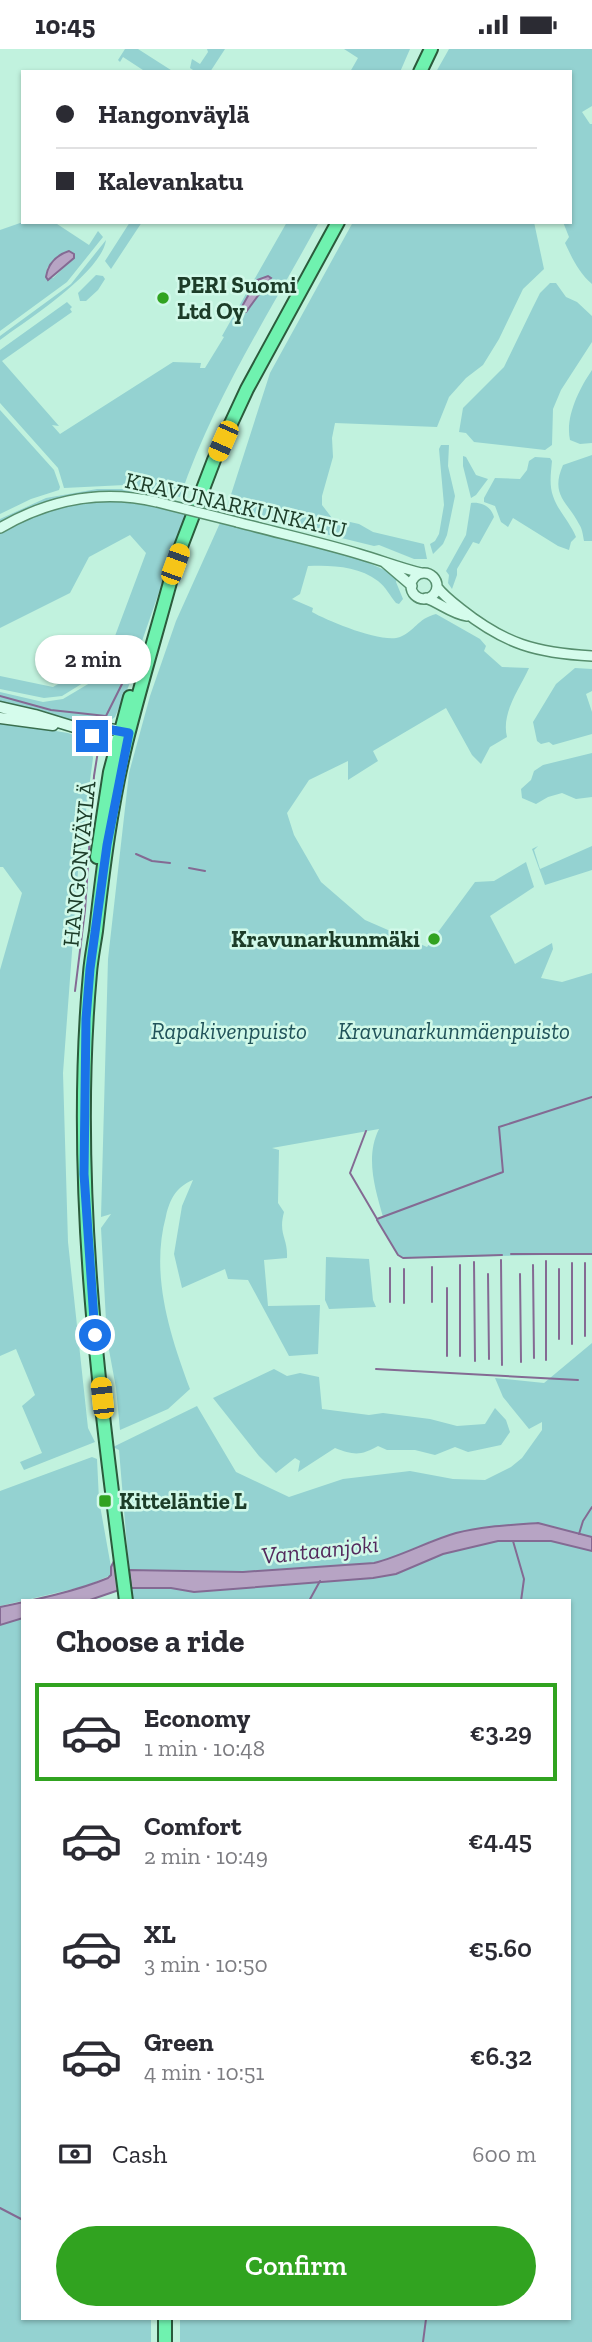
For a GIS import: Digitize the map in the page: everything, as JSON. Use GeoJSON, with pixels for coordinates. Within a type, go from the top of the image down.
{"type":"FeatureCollection","features":[{"type":"Feature","properties":{"kind":"highway"},"geometry":{"type":"LineString","coordinates":[[421,70],[431,49]]}},
{"type":"Feature","properties":{"kind":"highway","name":"HANGONVÄYLÄ"},"geometry":{"type":"LineString","coordinates":[[127,1599],[102,1398],[87,1229],[84,1119],[90,969],[123,738],[175,564],[214,460],[247,389],[337,224]]}},
{"type":"Feature","properties":{"kind":"highway"},"geometry":{"type":"LineString","coordinates":[[165,2320],[165,2342]]}},
{"type":"Feature","properties":{"kind":"main road"},"geometry":{"type":"LineString","coordinates":[[0,707],[84,730],[92,736],[123,738]]}},
{"type":"Feature","properties":{"kind":"main road"},"geometry":{"type":"LineString","coordinates":[[0,719],[64,725]]}},
{"type":"Feature","properties":{"kind":"street","name":"KRAVUNARKUNKATU"},"geometry":{"type":"LineString","coordinates":[[0,528],[34,510],[58,503],[87,497],[119,496],[157,502],[237,522],[392,562],[421,573]]}},
{"type":"Feature","properties":{"kind":"street","name":"KRAVUNARKUNKATU"},"geometry":{"type":"LineString","coordinates":[[384,562],[412,586]]}},
{"type":"Feature","properties":{"kind":"street"},"geometry":{"type":"LineString","coordinates":[[469,617],[461,616],[436,601],[417,596],[412,586],[414,578],[421,573],[432,575],[437,587],[469,617],[514,643],[551,652],[592,656]]}},
{"type":"Feature","properties":{"kind":"street"},"geometry":{"type":"LineString","coordinates":[[426,598],[433,595],[437,587]]}},
{"type":"Feature","properties":{"kind":"green space"},"geometry":{"type":"Polygon","coordinates":[[[125,49],[138,49],[171,70],[143,70],[123,57],[120,62],[118,60],[125,49]]]}},
{"type":"Feature","properties":{"kind":"green space"},"geometry":{"type":"Polygon","coordinates":[[[207,49],[225,49],[211,70],[190,68],[192,59],[200,64],[208,52],[207,49]]]}},
{"type":"Feature","properties":{"kind":"green space"},"geometry":{"type":"Polygon","coordinates":[[[344,49],[410,49],[401,70],[351,70],[358,58],[344,49]]]}},
{"type":"Feature","properties":{"kind":"green space"},"geometry":{"type":"Polygon","coordinates":[[[449,49],[592,49],[592,106],[582,112],[592,124],[592,284],[573,260],[565,243],[569,237],[564,224],[572,224],[572,70],[437,70],[449,49]]]}},
{"type":"Feature","properties":{"kind":"green space"},"geometry":{"type":"Polygon","coordinates":[[[21,223],[57,224],[89,245],[98,231],[103,237],[67,282],[0,331],[0,230],[21,223]],[[60,255],[47,268],[46,277],[53,278],[74,258],[60,255]]]}},
{"type":"Feature","properties":{"kind":"green space"},"geometry":{"type":"Polygon","coordinates":[[[129,224],[141,224],[111,269],[105,261],[129,224]]]}},
{"type":"Feature","properties":{"kind":"green space"},"geometry":{"type":"Polygon","coordinates":[[[286,224],[318,224],[226,391],[180,497],[125,485],[64,488],[58,468],[0,403],[0,350],[67,302],[72,307],[72,312],[2,361],[59,426],[52,425],[60,434],[173,362],[201,363],[200,368],[205,368],[224,337],[222,336],[286,224]]]}},
{"type":"Feature","properties":{"kind":"green space"},"geometry":{"type":"Polygon","coordinates":[[[352,224],[534,224],[544,269],[523,289],[483,365],[466,378],[449,397],[437,427],[335,423],[332,438],[333,457],[322,505],[332,518],[359,524],[373,532],[424,544],[427,559],[414,559],[379,545],[240,513],[227,507],[270,373],[352,224]]]}},
{"type":"Feature","properties":{"kind":"green space"},"geometry":{"type":"Polygon","coordinates":[[[106,240],[101,253],[78,281],[0,340],[0,336],[71,284],[106,240]]]}},
{"type":"Feature","properties":{"kind":"green space"},"geometry":{"type":"Polygon","coordinates":[[[96,275],[105,279],[86,301],[80,301],[78,293],[96,275]]]}},
{"type":"Feature","properties":{"kind":"green space"},"geometry":{"type":"Polygon","coordinates":[[[550,283],[556,283],[566,297],[577,302],[592,316],[592,342],[561,390],[553,409],[552,445],[545,450],[474,442],[466,433],[459,432],[463,408],[504,367],[540,293],[550,283]]]}},
{"type":"Feature","properties":{"kind":"green space"},"geometry":{"type":"Polygon","coordinates":[[[592,370],[592,443],[580,444],[570,440],[571,413],[592,370]]]}},
{"type":"Feature","properties":{"kind":"green space"},"geometry":{"type":"Polygon","coordinates":[[[0,410],[54,470],[60,487],[59,490],[31,499],[0,514],[0,410]]]}},
{"type":"Feature","properties":{"kind":"green space"},"geometry":{"type":"Polygon","coordinates":[[[441,445],[449,445],[448,466],[455,496],[447,535],[443,544],[433,554],[430,544],[439,534],[444,505],[439,449],[441,445]]]}},
{"type":"Feature","properties":{"kind":"green space"},"geometry":{"type":"Polygon","coordinates":[[[592,455],[592,541],[584,541],[581,527],[562,497],[558,484],[563,465],[592,455]]]}},
{"type":"Feature","properties":{"kind":"green space"},"geometry":{"type":"Polygon","coordinates":[[[463,456],[476,475],[488,479],[471,498],[463,466],[463,456]]]}},
{"type":"Feature","properties":{"kind":"green space"},"geometry":{"type":"Polygon","coordinates":[[[535,457],[550,458],[552,461],[553,496],[576,537],[569,550],[513,518],[508,527],[501,522],[495,506],[484,502],[495,478],[520,479],[527,470],[529,461],[535,457]]]}},
{"type":"Feature","properties":{"kind":"green space"},"geometry":{"type":"Polygon","coordinates":[[[97,489],[122,489],[163,497],[120,493],[79,495],[39,505],[0,523],[0,519],[46,498],[97,489]]]}},
{"type":"Feature","properties":{"kind":"green space"},"geometry":{"type":"Polygon","coordinates":[[[115,500],[147,504],[186,515],[142,641],[132,640],[124,644],[104,670],[62,696],[44,698],[0,689],[0,676],[53,687],[94,663],[104,642],[112,644],[146,553],[130,535],[89,557],[70,593],[0,628],[0,532],[28,518],[56,509],[115,500]]]}},
{"type":"Feature","properties":{"kind":"green space"},"geometry":{"type":"Polygon","coordinates":[[[471,503],[485,506],[491,510],[494,517],[479,544],[473,542],[457,569],[452,589],[446,571],[466,535],[471,503]]]}},
{"type":"Feature","properties":{"kind":"green space"},"geometry":{"type":"Polygon","coordinates":[[[220,523],[355,557],[397,578],[403,599],[399,604],[381,583],[362,572],[335,566],[308,566],[300,594],[292,599],[313,608],[312,612],[320,616],[356,631],[392,638],[400,637],[424,619],[436,614],[480,639],[486,646],[484,651],[502,667],[529,668],[506,719],[507,737],[490,747],[481,764],[472,755],[446,708],[373,751],[378,761],[348,780],[348,761],[309,780],[287,813],[294,835],[321,882],[365,920],[427,947],[475,882],[494,881],[526,862],[534,887],[490,916],[515,964],[552,943],[553,949],[541,978],[562,982],[592,973],[592,1254],[403,1258],[398,1255],[377,1219],[383,1217],[372,1162],[379,1129],[272,1148],[279,1150],[278,1203],[284,1212],[282,1226],[287,1258],[264,1260],[268,1306],[320,1305],[318,1354],[289,1356],[248,1280],[228,1279],[225,1269],[182,1288],[174,1254],[182,1206],[193,1180],[178,1190],[170,1204],[160,1260],[169,1326],[190,1389],[168,1409],[120,1430],[107,1339],[101,1228],[111,1214],[101,1217],[108,959],[129,773],[150,696],[176,621],[220,523]]]}},
{"type":"Feature","properties":{"kind":"green space"},"geometry":{"type":"Polygon","coordinates":[[[133,643],[142,644],[130,683],[115,717],[105,722],[76,722],[0,701],[0,692],[43,702],[63,699],[110,671],[126,647],[133,643]]]}},
{"type":"Feature","properties":{"kind":"green space"},"geometry":{"type":"Polygon","coordinates":[[[575,668],[592,669],[592,691],[586,694],[592,712],[592,734],[553,745],[549,742],[541,744],[537,741],[533,722],[556,684],[575,668]]]}},
{"type":"Feature","properties":{"kind":"green space"},"geometry":{"type":"Polygon","coordinates":[[[0,722],[68,733],[90,741],[93,758],[78,871],[63,1073],[68,1242],[88,1428],[95,1442],[24,1470],[20,1462],[42,1453],[22,1406],[35,1395],[16,1349],[0,1356],[0,970],[22,893],[3,867],[0,867],[0,722]]]}},
{"type":"Feature","properties":{"kind":"green space"},"geometry":{"type":"Polygon","coordinates":[[[592,753],[592,797],[576,799],[562,793],[536,804],[522,798],[521,789],[531,780],[534,771],[543,765],[592,753]]]}},
{"type":"Feature","properties":{"kind":"green space"},"geometry":{"type":"Polygon","coordinates":[[[538,846],[534,850],[540,869],[592,846],[592,870],[545,885],[532,849],[538,846]]]}},
{"type":"Feature","properties":{"kind":"green space"},"geometry":{"type":"Polygon","coordinates":[[[326,1257],[369,1259],[376,1307],[329,1309],[325,1300],[326,1257]]]}},
{"type":"Feature","properties":{"kind":"green space"},"geometry":{"type":"Polygon","coordinates":[[[592,1343],[592,1537],[538,1523],[479,1528],[431,1541],[393,1558],[374,1563],[243,1572],[129,1570],[119,1450],[113,1447],[197,1406],[236,1472],[289,1497],[343,1479],[410,1471],[453,1479],[485,1480],[511,1467],[522,1458],[542,1430],[542,1422],[529,1429],[503,1397],[495,1378],[544,1383],[592,1343]]]}},
{"type":"Feature","properties":{"kind":"green space"},"geometry":{"type":"Polygon","coordinates":[[[274,1369],[287,1376],[300,1373],[319,1377],[322,1409],[369,1415],[383,1413],[430,1419],[457,1426],[485,1424],[495,1408],[506,1420],[510,1432],[501,1445],[468,1452],[455,1447],[435,1455],[415,1450],[387,1450],[378,1446],[367,1452],[357,1453],[335,1448],[298,1472],[300,1461],[295,1458],[276,1473],[213,1398],[274,1369]]]}},
{"type":"Feature","properties":{"kind":"green space"},"geometry":{"type":"Polygon","coordinates":[[[92,1457],[97,1459],[99,1500],[111,1575],[86,1586],[0,1606],[0,1491],[92,1457]]]}},
{"type":"Feature","properties":{"kind":"green space"},"geometry":{"type":"Polygon","coordinates":[[[498,1541],[551,1541],[592,1551],[592,2342],[180,2342],[180,2320],[571,2320],[571,1599],[133,1599],[131,1588],[171,1588],[194,1592],[373,1578],[396,1574],[443,1554],[498,1541]]]}},
{"type":"Feature","properties":{"kind":"green space"},"geometry":{"type":"Polygon","coordinates":[[[21,1619],[21,2320],[151,2320],[151,2342],[0,2342],[0,1625],[21,1619]]]}},
{"type":"Feature","properties":{"kind":"shaded area"},"geometry":{"type":"Polygon","coordinates":[[[69,251],[74,254],[74,258],[48,280],[46,277],[51,264],[57,257],[69,251]]]}},
{"type":"Feature","properties":{"kind":"shaded area"},"geometry":{"type":"Polygon","coordinates":[[[268,276],[271,278],[246,312],[242,312],[240,310],[257,280],[268,276]]]}},
{"type":"Feature","properties":{"kind":"shaded area"},"geometry":{"type":"Polygon","coordinates":[[[538,1523],[592,1537],[592,1551],[551,1541],[498,1541],[443,1554],[396,1574],[373,1578],[194,1592],[171,1588],[131,1588],[129,1570],[243,1572],[374,1563],[456,1533],[486,1527],[538,1523]]]}},
{"type":"Feature","properties":{"kind":"shaded area"},"geometry":{"type":"Polygon","coordinates":[[[115,1559],[119,1590],[93,1599],[36,1599],[108,1578],[115,1559]]]}},
{"type":"Feature","properties":{"kind":"shaded area"},"geometry":{"type":"Polygon","coordinates":[[[21,1602],[21,1619],[0,1625],[0,1607],[21,1602]]]}},
{"type":"Feature","properties":{"kind":"waterway"},"geometry":{"type":"LineString","coordinates":[[0,696],[51,710],[106,716],[126,676],[136,645]]}},
{"type":"Feature","properties":{"kind":"waterway"},"geometry":{"type":"LineString","coordinates":[[75,991],[85,910],[98,751],[91,748]]}},
{"type":"Feature","properties":{"kind":"waterway"},"geometry":{"type":"LineString","coordinates":[[136,854],[152,861],[170,863]]}},
{"type":"Feature","properties":{"kind":"waterway"},"geometry":{"type":"LineString","coordinates":[[189,868],[205,871]]}},
{"type":"Feature","properties":{"kind":"waterway"},"geometry":{"type":"LineString","coordinates":[[366,1131],[350,1173],[377,1219],[503,1172],[499,1127],[592,1097]]}},
{"type":"Feature","properties":{"kind":"waterway"},"geometry":{"type":"LineString","coordinates":[[377,1220],[398,1255],[403,1258],[502,1255]]}},
{"type":"Feature","properties":{"kind":"waterway"},"geometry":{"type":"LineString","coordinates":[[511,1254],[592,1254]]}},
{"type":"Feature","properties":{"kind":"waterway"},"geometry":{"type":"LineString","coordinates":[[501,1260],[502,1365]]}},
{"type":"Feature","properties":{"kind":"waterway"},"geometry":{"type":"LineString","coordinates":[[546,1261],[546,1360]]}},
{"type":"Feature","properties":{"kind":"waterway"},"geometry":{"type":"LineString","coordinates":[[474,1262],[475,1361]]}},
{"type":"Feature","properties":{"kind":"waterway"},"geometry":{"type":"LineString","coordinates":[[572,1263],[572,1344]]}},
{"type":"Feature","properties":{"kind":"waterway"},"geometry":{"type":"LineString","coordinates":[[585,1263],[585,1336]]}},
{"type":"Feature","properties":{"kind":"waterway"},"geometry":{"type":"LineString","coordinates":[[460,1265],[460,1356]]}},
{"type":"Feature","properties":{"kind":"waterway"},"geometry":{"type":"LineString","coordinates":[[533,1265],[534,1358]]}},
{"type":"Feature","properties":{"kind":"waterway"},"geometry":{"type":"LineString","coordinates":[[432,1267],[432,1302]]}},
{"type":"Feature","properties":{"kind":"waterway"},"geometry":{"type":"LineString","coordinates":[[390,1268],[390,1302]]}},
{"type":"Feature","properties":{"kind":"waterway"},"geometry":{"type":"LineString","coordinates":[[404,1269],[404,1303]]}},
{"type":"Feature","properties":{"kind":"waterway"},"geometry":{"type":"LineString","coordinates":[[559,1269],[559,1339]]}},
{"type":"Feature","properties":{"kind":"waterway"},"geometry":{"type":"LineString","coordinates":[[488,1274],[489,1359]]}},
{"type":"Feature","properties":{"kind":"waterway"},"geometry":{"type":"LineString","coordinates":[[520,1274],[521,1362]]}},
{"type":"Feature","properties":{"kind":"waterway"},"geometry":{"type":"LineString","coordinates":[[447,1288],[447,1356]]}},
{"type":"Feature","properties":{"kind":"waterway"},"geometry":{"type":"LineString","coordinates":[[376,1369],[578,1380]]}},
{"type":"Feature","properties":{"kind":"waterway"},"geometry":{"type":"LineString","coordinates":[[579,1534],[592,1507]]}},
{"type":"Feature","properties":{"kind":"waterway"},"geometry":{"type":"LineString","coordinates":[[513,1541],[524,1579],[521,1599]]}},
{"type":"Feature","properties":{"kind":"waterway"},"geometry":{"type":"LineString","coordinates":[[310,1599],[320,1581]]}},
{"type":"Feature","properties":{"kind":"waterway"},"geometry":{"type":"LineString","coordinates":[[0,2208],[21,2219]]}},
{"type":"Feature","properties":{"kind":"waterway"},"geometry":{"type":"LineString","coordinates":[[423,2342],[426,2320]]}},
{"type":"Feature","properties":{"kind":"place","name":"PERI Suomi Ltd Oy"},"geometry":{"type":"Point","coordinates":[163,298]}},
{"type":"Feature","properties":{"kind":"place","name":"Kravunarkunmäki"},"geometry":{"type":"Point","coordinates":[434,939]}},
{"type":"Feature","properties":{"kind":"place","name":"Kitteläntie L"},"geometry":{"type":"Point","coordinates":[105,1501]}},
{"type":"Feature","properties":{"kind":"route"},"geometry":{"type":"LineString","coordinates":[[92,736],[84,730],[96,727],[129,733],[107,845],[86,1019],[84,1174],[95,1335]]}},
{"type":"Feature","properties":{"kind":"park label","name":"Rapakivenpuisto"},"geometry":{"type":"Point","coordinates":[229,1031]}},
{"type":"Feature","properties":{"kind":"park label","name":"Kravunarkunmäenpuisto"},"geometry":{"type":"Point","coordinates":[454,1031]}},
{"type":"Feature","properties":{"kind":"water label","name":"Vantaanjoki"},"geometry":{"type":"Point","coordinates":[320,1550]}}]}
